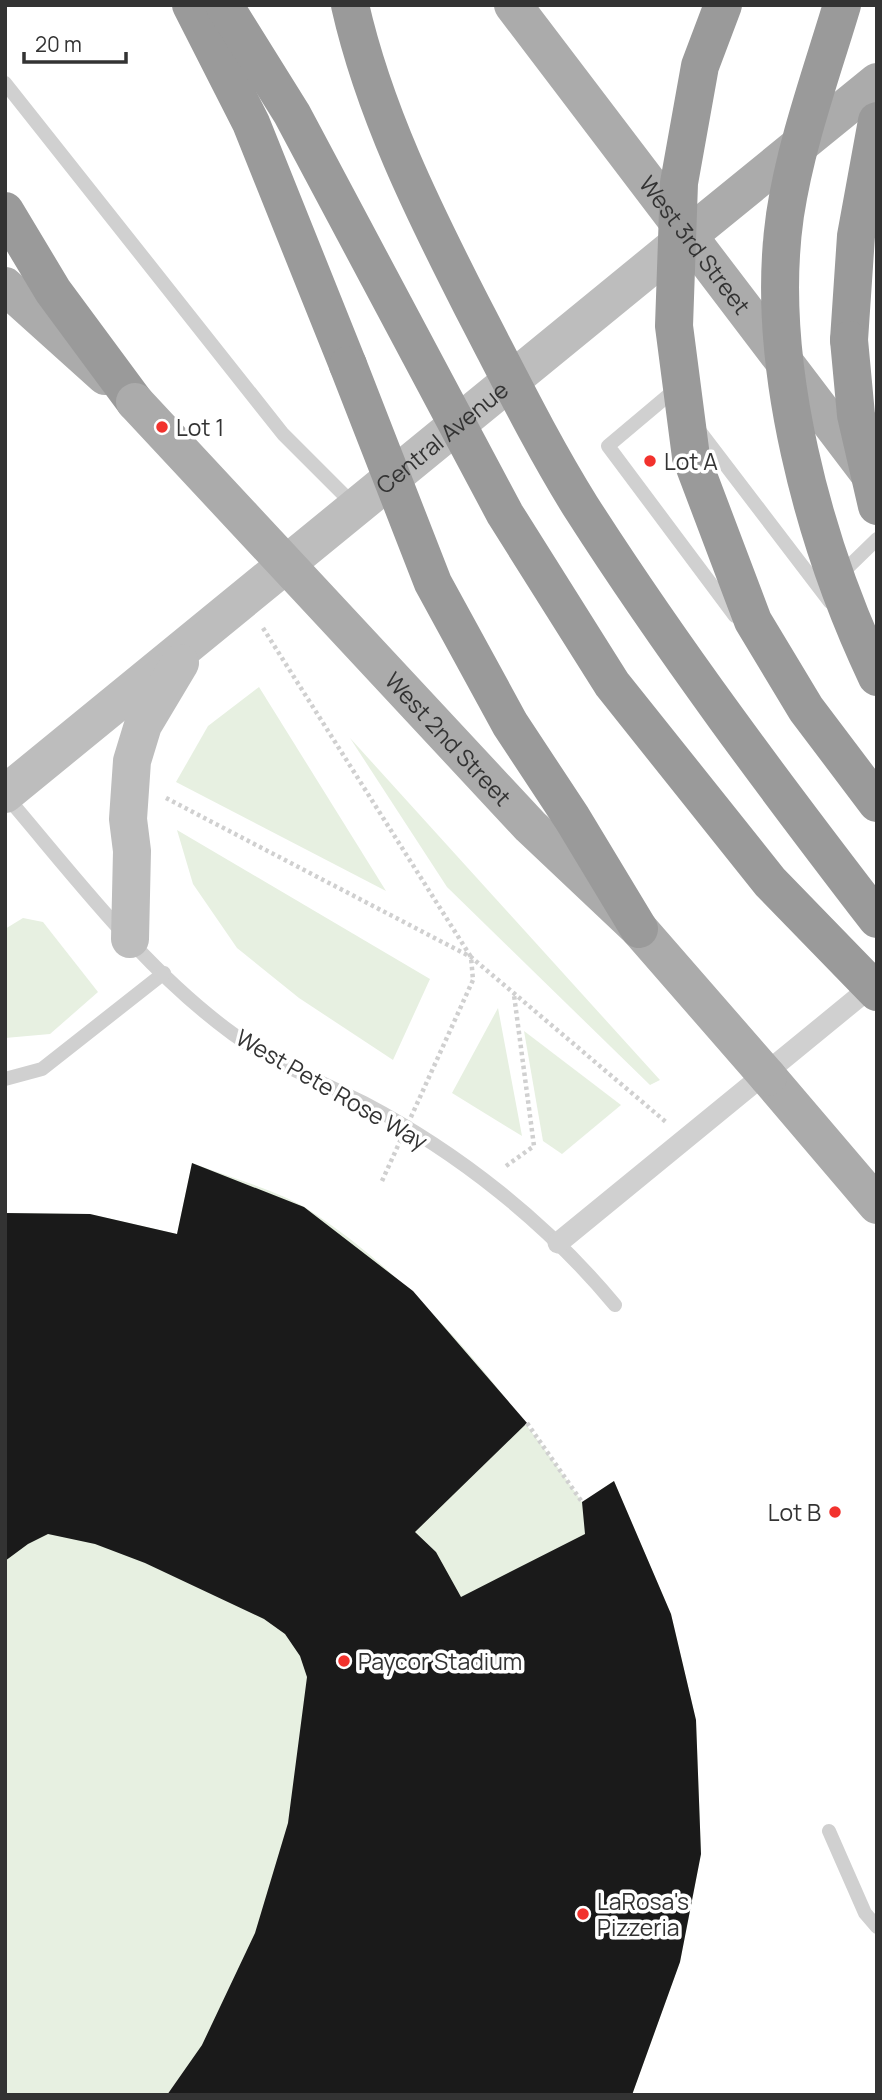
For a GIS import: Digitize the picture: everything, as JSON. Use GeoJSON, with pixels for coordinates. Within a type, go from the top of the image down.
{"type":"FeatureCollection","features":[{"type":"Feature","properties":{"kind":"highway"},"geometry":{"type":"LineString","coordinates":[[191,5],[251,123],[433,583],[510,724],[572,818],[639,929]]}},
{"type":"Feature","properties":{"kind":"highway"},"geometry":{"type":"LineString","coordinates":[[224,5],[292,114],[505,514],[612,684],[770,883],[877,992]]}},
{"type":"Feature","properties":{"kind":"highway"},"geometry":{"type":"LineString","coordinates":[[350,5],[379,103],[414,186],[492,344],[580,505],[700,682],[877,919]]}},
{"type":"Feature","properties":{"kind":"highway"},"geometry":{"type":"LineString","coordinates":[[723,5],[700,66],[679,183],[674,326],[691,457],[720,541],[753,621],[806,709],[877,804]]}},
{"type":"Feature","properties":{"kind":"highway"},"geometry":{"type":"LineString","coordinates":[[842,5],[798,147],[785,216],[779,290],[786,380],[802,460],[829,554],[877,677]]}},
{"type":"Feature","properties":{"kind":"highway"},"geometry":{"type":"LineString","coordinates":[[877,121],[856,236],[849,340],[856,415],[877,506]]}},
{"type":"Feature","properties":{"kind":"highway"},"geometry":{"type":"LineString","coordinates":[[5,211],[53,291],[135,402]]}},
{"type":"Feature","properties":{"kind":"main road","name":"West 3rd Street"},"geometry":{"type":"LineString","coordinates":[[513,5],[877,484]]}},
{"type":"Feature","properties":{"kind":"main road","name":"Central Avenue"},"geometry":{"type":"LineString","coordinates":[[5,795],[877,82]]}},
{"type":"Feature","properties":{"kind":"main road","name":"West 2nd Street"},"geometry":{"type":"LineString","coordinates":[[5,286],[135,402],[530,826],[639,929],[877,1205]]}},
{"type":"Feature","properties":{"kind":"main road"},"geometry":{"type":"LineString","coordinates":[[130,939],[132,851],[128,819],[132,761],[149,714],[200,633]]}},
{"type":"Feature","properties":{"kind":"street"},"geometry":{"type":"LineString","coordinates":[[558,1243],[877,982]]}},
{"type":"Feature","properties":{"kind":"lane"},"geometry":{"type":"LineString","coordinates":[[5,83],[283,433],[356,508]]}},
{"type":"Feature","properties":{"kind":"lane"},"geometry":{"type":"LineString","coordinates":[[877,667],[671,393],[608,446],[877,804]]}},
{"type":"Feature","properties":{"kind":"lane"},"geometry":{"type":"LineString","coordinates":[[822,591],[877,539]]}},
{"type":"Feature","properties":{"kind":"lane","name":"West Pete Rose Way"},"geometry":{"type":"LineString","coordinates":[[5,795],[130,939],[233,1034],[261,1052],[366,1104],[487,1182],[523,1210],[558,1243],[615,1305]]}},
{"type":"Feature","properties":{"kind":"lane"},"geometry":{"type":"LineString","coordinates":[[5,1079],[42,1069],[164,972]]}},
{"type":"Feature","properties":{"kind":"lane"},"geometry":{"type":"LineString","coordinates":[[829,1831],[865,1913],[877,1927]]}},
{"type":"Feature","properties":{"kind":"path"},"geometry":{"type":"LineString","coordinates":[[244,597],[471,957],[473,980],[382,1181]]}},
{"type":"Feature","properties":{"kind":"path"},"geometry":{"type":"LineString","coordinates":[[162,798],[172,799],[471,957],[685,1137]]}},
{"type":"Feature","properties":{"kind":"path"},"geometry":{"type":"LineString","coordinates":[[487,1182],[534,1146],[514,994]]}},
{"type":"Feature","properties":{"kind":"path"},"geometry":{"type":"LineString","coordinates":[[527,1423],[582,1502]]}},
{"type":"Feature","properties":{"kind":"green space"},"geometry":{"type":"Polygon","coordinates":[[[259,687],[386,891],[176,782],[208,726],[259,687]]]}},
{"type":"Feature","properties":{"kind":"green space"},"geometry":{"type":"Polygon","coordinates":[[[350,738],[660,1080],[650,1085],[447,887],[350,738]]]}},
{"type":"Feature","properties":{"kind":"green space"},"geometry":{"type":"Polygon","coordinates":[[[177,830],[430,979],[393,1060],[299,998],[237,948],[193,884],[177,830]]]}},
{"type":"Feature","properties":{"kind":"green space"},"geometry":{"type":"Polygon","coordinates":[[[23,918],[43,922],[98,992],[50,1034],[5,1038],[5,929],[23,918]]]}},
{"type":"Feature","properties":{"kind":"green space"},"geometry":{"type":"Polygon","coordinates":[[[498,1008],[522,1136],[452,1093],[498,1008]]]}},
{"type":"Feature","properties":{"kind":"green space"},"geometry":{"type":"Polygon","coordinates":[[[524,1031],[621,1105],[562,1154],[543,1141],[524,1031]]]}},
{"type":"Feature","properties":{"kind":"green space","name":"Paycor Stadium"},"geometry":{"type":"Polygon","coordinates":[[[192,1163],[266,1189],[306,1208],[386,1269],[458,1341],[491,1380],[582,1502],[614,1481],[671,1614],[696,1720],[701,1854],[680,1962],[632,2095],[5,2095],[5,1213],[90,1214],[177,1234],[192,1163]]]}},
{"type":"Feature","properties":{"kind":"building","name":"Paycor Stadium"},"geometry":{"type":"Polygon","coordinates":[[[192,1163],[304,1207],[413,1291],[527,1423],[415,1532],[436,1552],[461,1597],[585,1534],[582,1502],[614,1481],[671,1614],[696,1720],[701,1854],[680,1962],[632,2095],[167,2095],[202,2045],[255,1933],[288,1823],[307,1677],[300,1656],[285,1634],[264,1619],[145,1563],[95,1544],[48,1534],[28,1544],[5,1561],[5,1213],[90,1214],[177,1234],[192,1163]]]}},
{"type":"Feature","properties":{"kind":"place","name":"Lot 1"},"geometry":{"type":"Point","coordinates":[162,427]}},
{"type":"Feature","properties":{"kind":"place","name":"Lot A"},"geometry":{"type":"Point","coordinates":[650,461]}},
{"type":"Feature","properties":{"kind":"place","name":"Lot B"},"geometry":{"type":"Point","coordinates":[835,1512]}},
{"type":"Feature","properties":{"kind":"place","name":"Paycor Stadium"},"geometry":{"type":"Point","coordinates":[344,1661]}},
{"type":"Feature","properties":{"kind":"place","name":"LaRosa's Pizzeria"},"geometry":{"type":"Point","coordinates":[583,1914]}}]}
